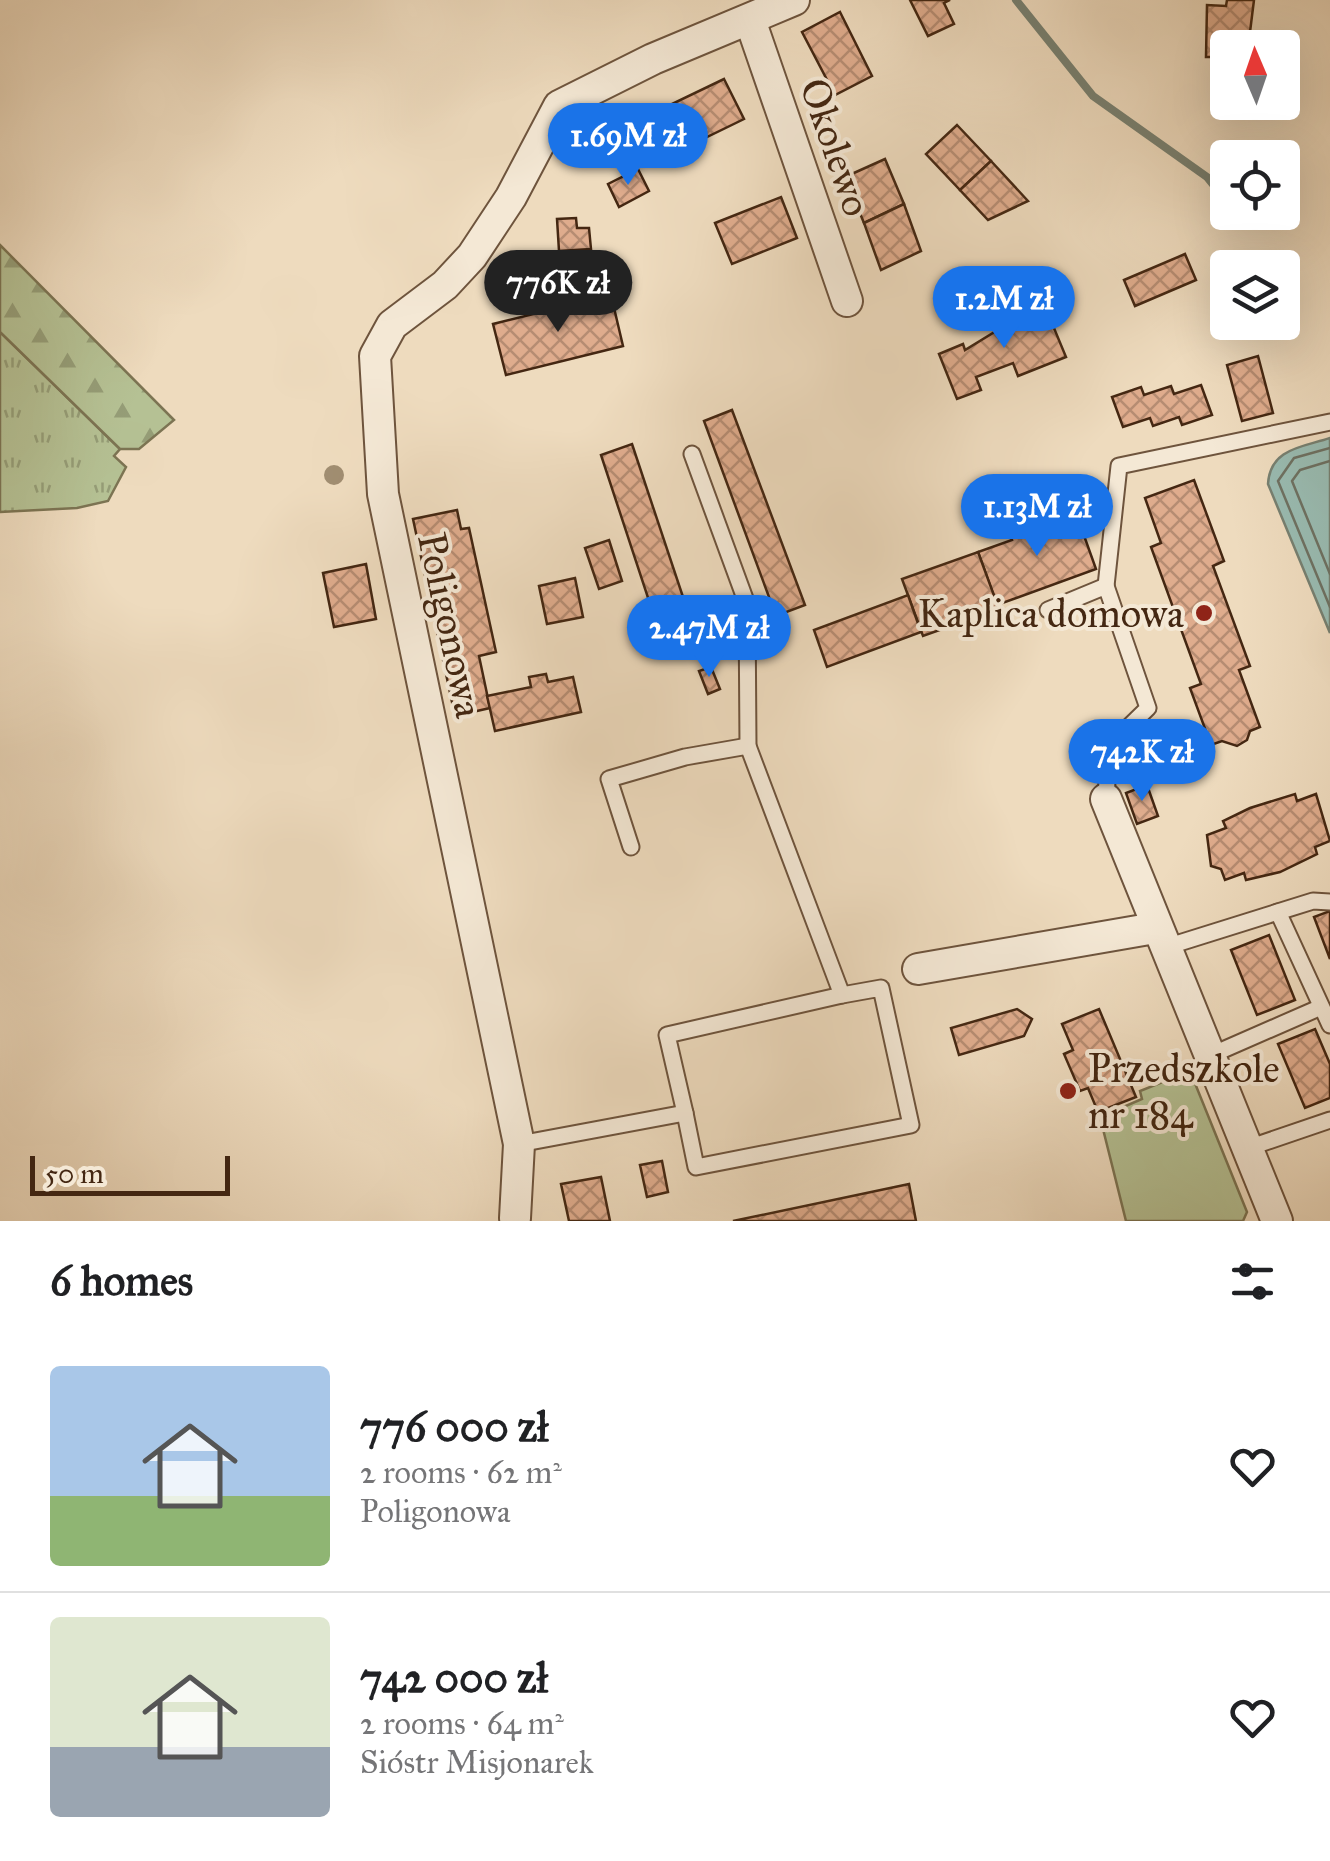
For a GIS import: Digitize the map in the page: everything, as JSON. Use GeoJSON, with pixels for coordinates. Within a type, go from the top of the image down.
{"type":"FeatureCollection","features":[{"type":"Feature","properties":{"kind":"street"},"geometry":{"type":"LineString","coordinates":[[750,20],[794,0]]}},
{"type":"Feature","properties":{"kind":"street","name":"Poligonowa"},"geometry":{"type":"LineString","coordinates":[[516,1220],[518,1144],[384,494],[374,380],[380,339],[472,256],[512,197],[559,106],[653,59],[750,20]]}},
{"type":"Feature","properties":{"kind":"street","name":"Okolewo"},"geometry":{"type":"LineString","coordinates":[[750,20],[847,300]]}},
{"type":"Feature","properties":{"kind":"street"},"geometry":{"type":"LineString","coordinates":[[1106,800],[1277,1221]]}},
{"type":"Feature","properties":{"kind":"street"},"geometry":{"type":"LineString","coordinates":[[918,969],[1159,938]]}},
{"type":"Feature","properties":{"kind":"lane"},"geometry":{"type":"LineString","coordinates":[[1106,800],[1108,746],[1148,708],[1106,586],[1119,466],[1330,422]]}},
{"type":"Feature","properties":{"kind":"lane"},"geometry":{"type":"LineString","coordinates":[[692,454],[747,604],[748,746],[842,996]]}},
{"type":"Feature","properties":{"kind":"lane"},"geometry":{"type":"LineString","coordinates":[[1048,610],[1106,586]]}},
{"type":"Feature","properties":{"kind":"lane"},"geometry":{"type":"LineString","coordinates":[[632,847],[609,779],[685,757],[748,746]]}},
{"type":"Feature","properties":{"kind":"lane"},"geometry":{"type":"LineString","coordinates":[[1159,938],[1313,901],[1330,902]]}},
{"type":"Feature","properties":{"kind":"lane"},"geometry":{"type":"LineString","coordinates":[[1278,912],[1330,1025]]}},
{"type":"Feature","properties":{"kind":"lane"},"geometry":{"type":"LineString","coordinates":[[881,988],[911,1125],[696,1167],[684,1113],[668,1035],[881,988]]}},
{"type":"Feature","properties":{"kind":"lane"},"geometry":{"type":"LineString","coordinates":[[1209,1056],[1321,1007]]}},
{"type":"Feature","properties":{"kind":"lane"},"geometry":{"type":"LineString","coordinates":[[518,1144],[684,1113]]}},
{"type":"Feature","properties":{"kind":"lane"},"geometry":{"type":"LineString","coordinates":[[1248,1148],[1330,1120]]}},
{"type":"Feature","properties":{"kind":"green space"},"geometry":{"type":"Polygon","coordinates":[[[0,245],[174,420],[139,449],[120,449],[0,332],[0,245]]]}},
{"type":"Feature","properties":{"kind":"green space"},"geometry":{"type":"Polygon","coordinates":[[[0,332],[120,449],[114,456],[126,467],[108,501],[77,508],[0,512],[0,332]]]}},
{"type":"Feature","properties":{"kind":"green space"},"geometry":{"type":"Polygon","coordinates":[[[1190,1071],[1247,1212],[1243,1221],[1126,1221],[1100,1117],[1142,1099],[1140,1091],[1190,1071]]]}},
{"type":"Feature","properties":{"kind":"water"},"geometry":{"type":"Polygon","coordinates":[[[1330,438],[1330,633],[1268,484],[1270,472],[1281,456],[1330,438]]]}},
{"type":"Feature","properties":{"kind":"building"},"geometry":{"type":"Polygon","coordinates":[[[910,0],[950,0],[944,3],[954,24],[928,36],[910,0]]]}},
{"type":"Feature","properties":{"kind":"building"},"geometry":{"type":"Polygon","coordinates":[[[1227,0],[1254,0],[1250,30],[1210,30],[1210,57],[1206,57],[1207,5],[1226,6],[1227,0]]]}},
{"type":"Feature","properties":{"kind":"building"},"geometry":{"type":"Polygon","coordinates":[[[840,12],[872,76],[835,95],[802,32],[840,12]]]}},
{"type":"Feature","properties":{"kind":"building"},"geometry":{"type":"Polygon","coordinates":[[[724,79],[744,119],[672,154],[653,113],[724,79]]]}},
{"type":"Feature","properties":{"kind":"building"},"geometry":{"type":"Polygon","coordinates":[[[957,125],[991,161],[960,190],[926,154],[957,125]]]}},
{"type":"Feature","properties":{"kind":"building"},"geometry":{"type":"Polygon","coordinates":[[[885,159],[904,204],[864,223],[845,177],[885,159]]]}},
{"type":"Feature","properties":{"kind":"building"},"geometry":{"type":"Polygon","coordinates":[[[991,161],[1028,201],[988,220],[960,190],[991,161]]]}},
{"type":"Feature","properties":{"kind":"building"},"geometry":{"type":"Polygon","coordinates":[[[638,169],[649,191],[619,207],[608,184],[638,169]]]}},
{"type":"Feature","properties":{"kind":"building"},"geometry":{"type":"Polygon","coordinates":[[[781,197],[797,238],[732,264],[715,223],[781,197]]]}},
{"type":"Feature","properties":{"kind":"building"},"geometry":{"type":"Polygon","coordinates":[[[904,204],[921,251],[881,270],[864,223],[904,204]]]}},
{"type":"Feature","properties":{"kind":"building"},"geometry":{"type":"Polygon","coordinates":[[[576,218],[577,228],[589,228],[591,249],[559,251],[557,219],[576,218]]]}},
{"type":"Feature","properties":{"kind":"building"},"geometry":{"type":"Polygon","coordinates":[[[1185,254],[1196,280],[1135,306],[1124,280],[1185,254]]]}},
{"type":"Feature","properties":{"kind":"building"},"geometry":{"type":"Polygon","coordinates":[[[611,295],[623,346],[506,375],[493,324],[611,295]]]}},
{"type":"Feature","properties":{"kind":"building"},"geometry":{"type":"Polygon","coordinates":[[[1033,304],[1039,320],[1049,316],[1066,357],[1018,376],[1013,363],[976,377],[981,390],[957,399],[939,354],[963,344],[965,350],[1001,328],[1004,334],[1012,331],[1005,315],[1033,304]]]}},
{"type":"Feature","properties":{"kind":"building"},"geometry":{"type":"Polygon","coordinates":[[[1258,356],[1273,413],[1242,421],[1227,365],[1258,356]]]}},
{"type":"Feature","properties":{"kind":"building"},"geometry":{"type":"Polygon","coordinates":[[[1201,385],[1212,415],[1182,425],[1179,417],[1153,426],[1150,418],[1123,427],[1112,397],[1141,387],[1144,395],[1171,386],[1174,394],[1201,385]]]}},
{"type":"Feature","properties":{"kind":"building"},"geometry":{"type":"Polygon","coordinates":[[[732,410],[805,605],[776,616],[704,421],[732,410]]]}},
{"type":"Feature","properties":{"kind":"building"},"geometry":{"type":"Polygon","coordinates":[[[632,444],[685,603],[653,613],[601,455],[632,444]]]}},
{"type":"Feature","properties":{"kind":"building"},"geometry":{"type":"Polygon","coordinates":[[[1194,480],[1224,561],[1213,566],[1250,666],[1239,670],[1260,727],[1250,731],[1247,740],[1237,746],[1222,741],[1211,745],[1190,688],[1201,684],[1151,547],[1161,543],[1145,498],[1194,480]]]}},
{"type":"Feature","properties":{"kind":"building"},"geometry":{"type":"Polygon","coordinates":[[[457,510],[461,529],[469,528],[496,652],[479,656],[490,708],[455,716],[413,519],[457,510]]]}},
{"type":"Feature","properties":{"kind":"building"},"geometry":{"type":"Polygon","coordinates":[[[1077,516],[1096,569],[997,605],[978,552],[1012,540],[1010,534],[1077,516]]]}},
{"type":"Feature","properties":{"kind":"building"},"geometry":{"type":"Polygon","coordinates":[[[609,540],[622,581],[599,589],[585,548],[609,540]]]}},
{"type":"Feature","properties":{"kind":"building"},"geometry":{"type":"Polygon","coordinates":[[[978,552],[999,609],[923,636],[902,579],[978,552]]]}},
{"type":"Feature","properties":{"kind":"building"},"geometry":{"type":"Polygon","coordinates":[[[366,564],[376,619],[334,627],[323,573],[366,564]]]}},
{"type":"Feature","properties":{"kind":"building"},"geometry":{"type":"Polygon","coordinates":[[[575,578],[583,617],[547,624],[539,586],[575,578]]]}},
{"type":"Feature","properties":{"kind":"building"},"geometry":{"type":"Polygon","coordinates":[[[908,595],[921,632],[827,667],[814,630],[908,595]]]}},
{"type":"Feature","properties":{"kind":"building"},"geometry":{"type":"Polygon","coordinates":[[[701,604],[714,642],[668,657],[655,619],[701,604]]]}},
{"type":"Feature","properties":{"kind":"building"},"geometry":{"type":"Polygon","coordinates":[[[711,667],[720,689],[708,694],[699,671],[711,667]]]}},
{"type":"Feature","properties":{"kind":"building"},"geometry":{"type":"Polygon","coordinates":[[[546,674],[548,682],[573,677],[581,712],[495,731],[487,696],[531,687],[529,677],[546,674]]]}},
{"type":"Feature","properties":{"kind":"building"},"geometry":{"type":"Polygon","coordinates":[[[1147,785],[1158,816],[1137,824],[1126,793],[1147,785]]]}},
{"type":"Feature","properties":{"kind":"building"},"geometry":{"type":"Polygon","coordinates":[[[1295,794],[1297,801],[1316,794],[1330,841],[1315,847],[1317,854],[1280,872],[1246,880],[1244,873],[1225,880],[1221,869],[1211,866],[1207,835],[1226,828],[1223,821],[1250,808],[1295,794]]]}},
{"type":"Feature","properties":{"kind":"building"},"geometry":{"type":"Polygon","coordinates":[[[1330,911],[1330,959],[1314,917],[1330,911]]]}},
{"type":"Feature","properties":{"kind":"building"},"geometry":{"type":"Polygon","coordinates":[[[1269,935],[1295,1000],[1257,1015],[1231,950],[1269,935]]]}},
{"type":"Feature","properties":{"kind":"building"},"geometry":{"type":"Polygon","coordinates":[[[1017,1009],[1032,1019],[1024,1036],[959,1055],[951,1028],[1017,1009]]]}},
{"type":"Feature","properties":{"kind":"building"},"geometry":{"type":"Polygon","coordinates":[[[1099,1009],[1136,1097],[1098,1112],[1088,1088],[1080,1091],[1064,1054],[1073,1050],[1062,1024],[1099,1009]]]}},
{"type":"Feature","properties":{"kind":"building"},"geometry":{"type":"Polygon","coordinates":[[[1315,1029],[1330,1064],[1330,1098],[1305,1108],[1278,1044],[1315,1029]]]}},
{"type":"Feature","properties":{"kind":"building"},"geometry":{"type":"Polygon","coordinates":[[[662,1161],[668,1192],[647,1197],[640,1165],[662,1161]]]}},
{"type":"Feature","properties":{"kind":"building"},"geometry":{"type":"Polygon","coordinates":[[[601,1177],[610,1221],[569,1221],[561,1184],[601,1177]]]}},
{"type":"Feature","properties":{"kind":"building"},"geometry":{"type":"Polygon","coordinates":[[[909,1184],[916,1221],[733,1221],[909,1184]]]}},
{"type":"Feature","properties":{"kind":"waterway"},"geometry":{"type":"LineString","coordinates":[[1016,0],[1093,96],[1210,181]]}},
{"type":"Feature","properties":{"kind":"place","name":"Kaplica domowa"},"geometry":{"type":"Point","coordinates":[1204,613]}},
{"type":"Feature","properties":{"kind":"place","name":"Przedszkole nr 184"},"geometry":{"type":"Point","coordinates":[1068,1091]}}]}
